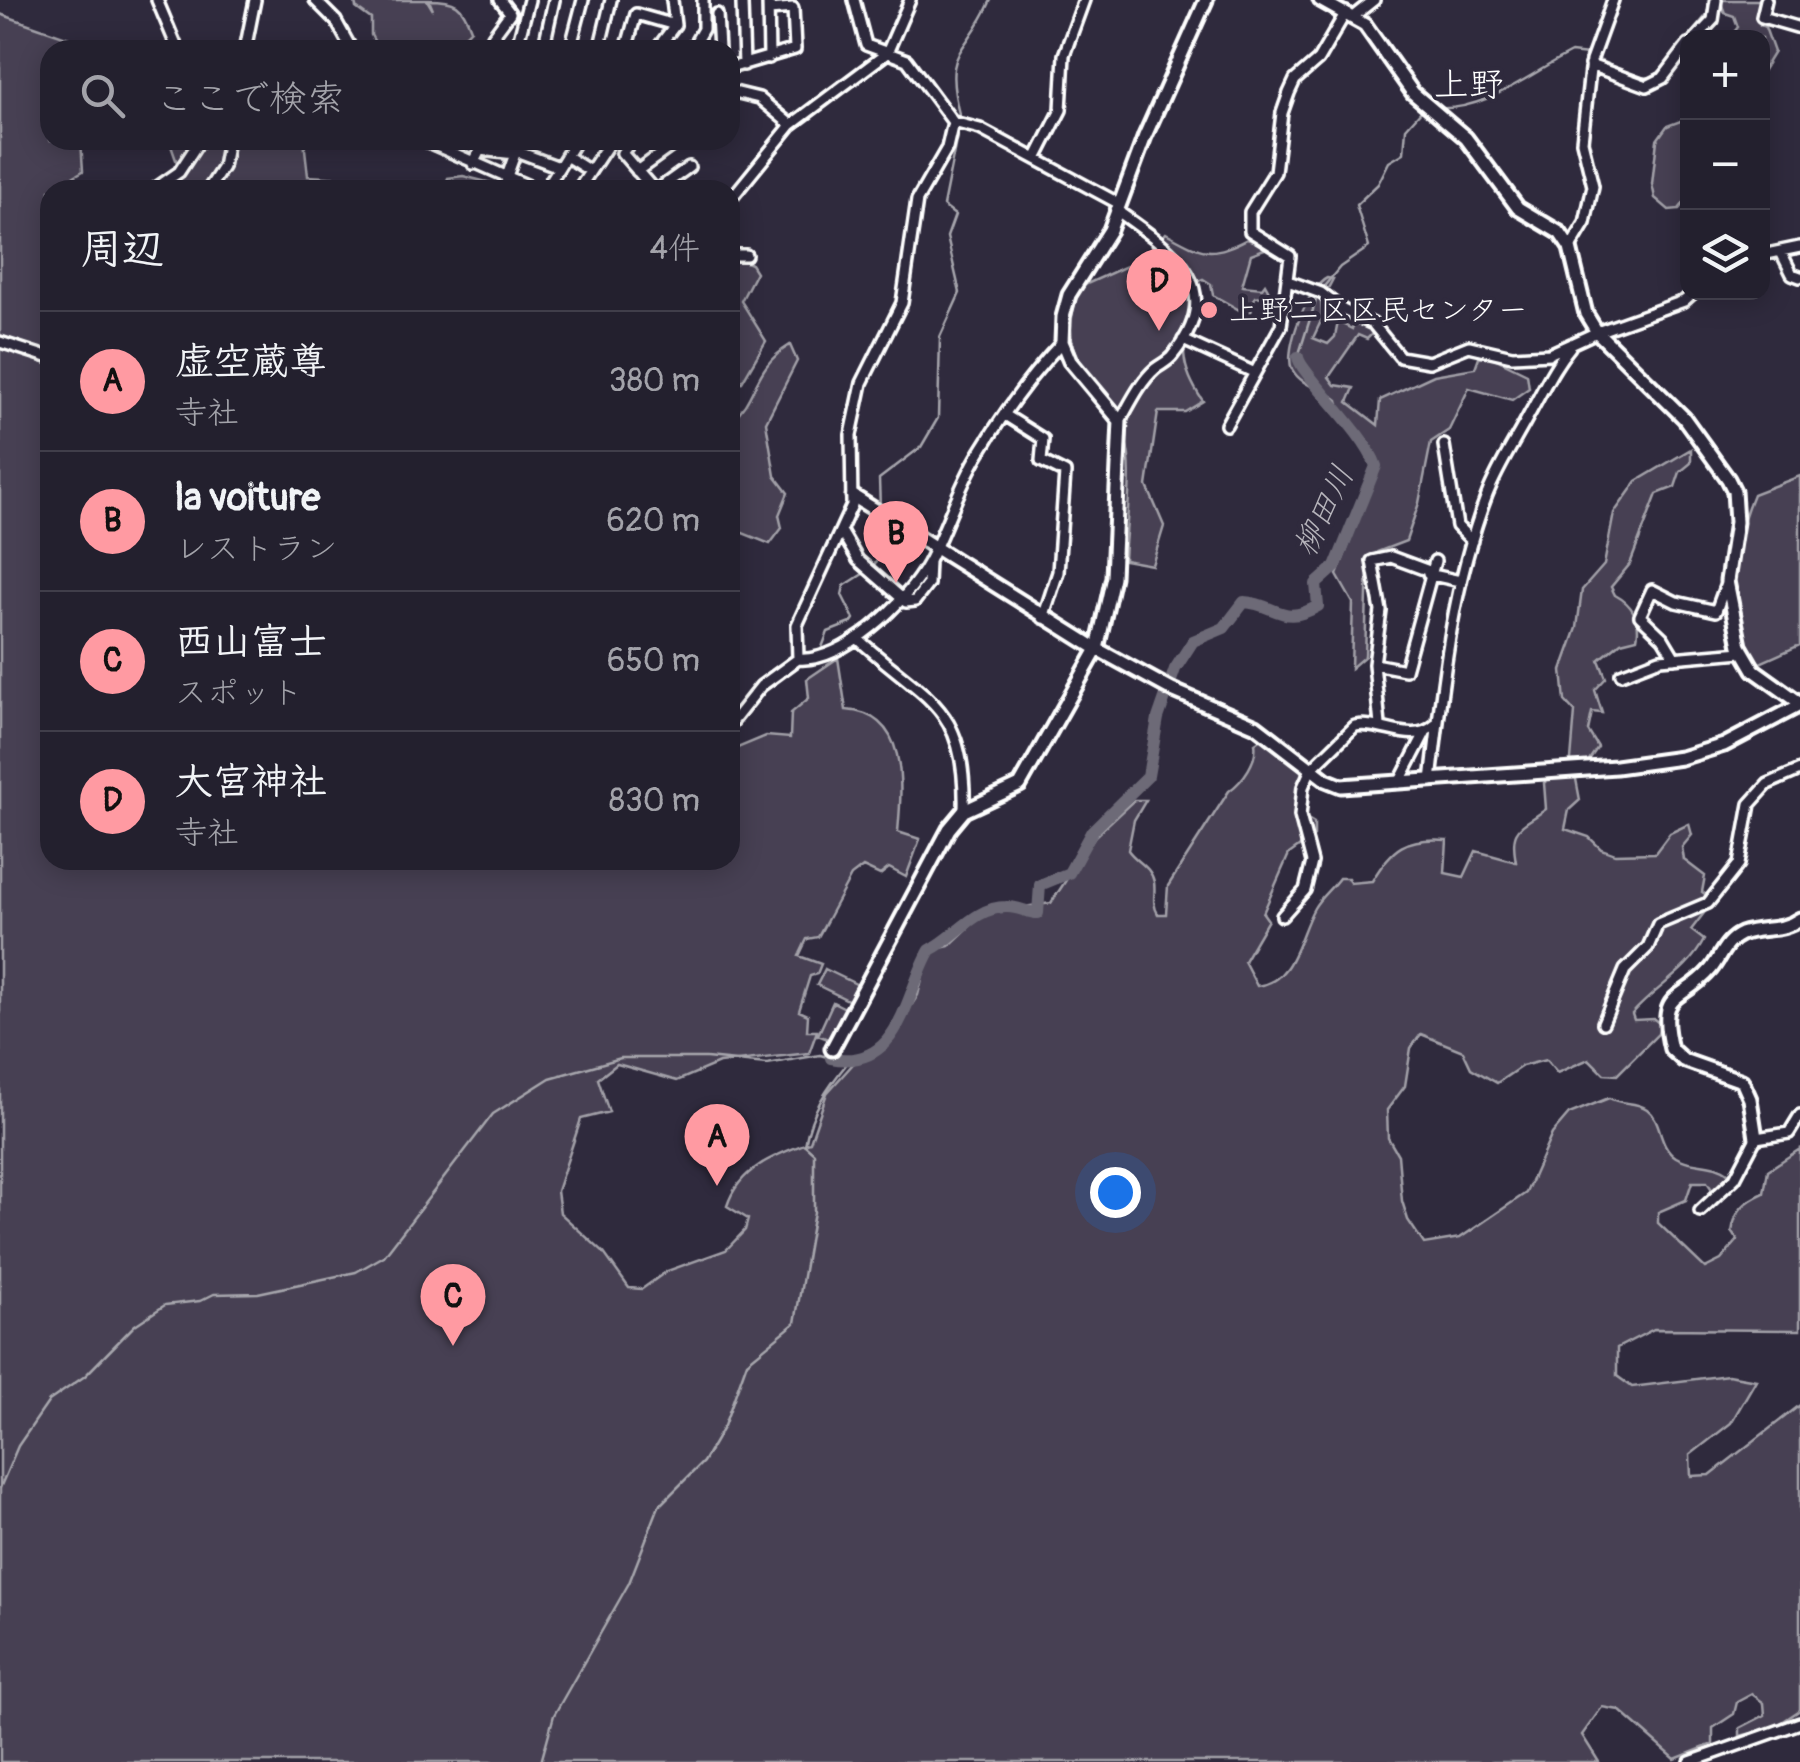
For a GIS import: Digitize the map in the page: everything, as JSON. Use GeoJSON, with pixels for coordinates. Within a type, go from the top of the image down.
{"type":"FeatureCollection","features":[{"type":"Feature","properties":{"kind":"street"},"geometry":{"type":"LineString","coordinates":[[158,0],[174,40]]}},
{"type":"Feature","properties":{"kind":"street"},"geometry":{"type":"LineString","coordinates":[[247,40],[254,0]]}},
{"type":"Feature","properties":{"kind":"street"},"geometry":{"type":"LineString","coordinates":[[315,0],[336,21],[346,40]]}},
{"type":"Feature","properties":{"kind":"street"},"geometry":{"type":"LineString","coordinates":[[493,40],[510,12],[500,0]]}},
{"type":"Feature","properties":{"kind":"street"},"geometry":{"type":"LineString","coordinates":[[519,40],[528,0]]}},
{"type":"Feature","properties":{"kind":"street"},"geometry":{"type":"LineString","coordinates":[[545,40],[554,0]]}},
{"type":"Feature","properties":{"kind":"street"},"geometry":{"type":"LineString","coordinates":[[571,40],[583,0]]}},
{"type":"Feature","properties":{"kind":"street"},"geometry":{"type":"LineString","coordinates":[[601,40],[611,0]]}},
{"type":"Feature","properties":{"kind":"street"},"geometry":{"type":"LineString","coordinates":[[664,40],[675,25],[672,0]]}},
{"type":"Feature","properties":{"kind":"street"},"geometry":{"type":"LineString","coordinates":[[696,40],[702,28],[703,0]]}},
{"type":"Feature","properties":{"kind":"street"},"geometry":{"type":"LineString","coordinates":[[832,1049],[924,871],[964,811],[1020,785],[1097,648],[1114,577],[1120,421],[1154,370],[1171,359],[1198,309],[1191,280],[1176,255],[1117,206],[1036,159],[958,122],[912,64],[866,45],[854,0]]}},
{"type":"Feature","properties":{"kind":"street"},"geometry":{"type":"LineString","coordinates":[[740,188],[792,125],[887,53],[910,0]]}},
{"type":"Feature","properties":{"kind":"street"},"geometry":{"type":"LineString","coordinates":[[1036,159],[1061,110],[1064,55],[1084,0]]}},
{"type":"Feature","properties":{"kind":"street"},"geometry":{"type":"LineString","coordinates":[[1120,421],[1070,361],[1062,342],[1069,295],[1110,230],[1206,0]]}},
{"type":"Feature","properties":{"kind":"street"},"geometry":{"type":"LineString","coordinates":[[1320,0],[1365,25],[1413,93],[1466,138],[1500,190],[1518,208],[1560,233],[1570,248],[1586,314],[1597,332],[1684,418],[1728,479],[1736,522],[1726,581],[1716,611],[1676,602],[1652,590],[1640,616],[1675,658]]}},
{"type":"Feature","properties":{"kind":"street"},"geometry":{"type":"LineString","coordinates":[[1226,425],[1281,326],[1290,256],[1250,231],[1250,212],[1276,172],[1282,112],[1290,92],[1350,14],[1374,0]]}},
{"type":"Feature","properties":{"kind":"street"},"geometry":{"type":"LineString","coordinates":[[1570,248],[1585,223],[1593,186],[1582,141],[1590,65],[1614,0]]}},
{"type":"Feature","properties":{"kind":"street"},"geometry":{"type":"LineString","coordinates":[[1703,30],[1712,20],[1716,0]]}},
{"type":"Feature","properties":{"kind":"street"},"geometry":{"type":"LineString","coordinates":[[1766,0],[1762,16],[1800,28]]}},
{"type":"Feature","properties":{"kind":"street"},"geometry":{"type":"LineString","coordinates":[[742,4],[744,65]]}},
{"type":"Feature","properties":{"kind":"street"},"geometry":{"type":"LineString","coordinates":[[740,66],[769,58],[795,48],[793,8],[768,5],[769,58]]}},
{"type":"Feature","properties":{"kind":"street"},"geometry":{"type":"LineString","coordinates":[[629,40],[636,14],[675,25]]}},
{"type":"Feature","properties":{"kind":"street"},"geometry":{"type":"LineString","coordinates":[[717,14],[718,40]]}},
{"type":"Feature","properties":{"kind":"street"},"geometry":{"type":"LineString","coordinates":[[508,20],[523,24]]}},
{"type":"Feature","properties":{"kind":"street"},"geometry":{"type":"LineString","coordinates":[[1590,65],[1647,86],[1663,78],[1680,56]]}},
{"type":"Feature","properties":{"kind":"street"},"geometry":{"type":"LineString","coordinates":[[740,93],[760,98],[792,125]]}},
{"type":"Feature","properties":{"kind":"street"},"geometry":{"type":"LineString","coordinates":[[798,659],[798,626],[842,531],[853,496],[850,434],[862,384],[902,303],[912,216],[958,122]]}},
{"type":"Feature","properties":{"kind":"street"},"geometry":{"type":"LineString","coordinates":[[168,180],[180,172],[194,150]]}},
{"type":"Feature","properties":{"kind":"street"},"geometry":{"type":"LineString","coordinates":[[214,180],[223,166],[226,150]]}},
{"type":"Feature","properties":{"kind":"street"},"geometry":{"type":"LineString","coordinates":[[444,150],[509,180]]}},
{"type":"Feature","properties":{"kind":"street"},"geometry":{"type":"LineString","coordinates":[[474,164],[480,150]]}},
{"type":"Feature","properties":{"kind":"street"},"geometry":{"type":"LineString","coordinates":[[506,179],[516,150]]}},
{"type":"Feature","properties":{"kind":"street"},"geometry":{"type":"LineString","coordinates":[[521,150],[559,167]]}},
{"type":"Feature","properties":{"kind":"street"},"geometry":{"type":"LineString","coordinates":[[549,180],[569,150]]}},
{"type":"Feature","properties":{"kind":"street"},"geometry":{"type":"LineString","coordinates":[[584,180],[604,150]]}},
{"type":"Feature","properties":{"kind":"street"},"geometry":{"type":"LineString","coordinates":[[624,150],[622,153],[645,180]]}},
{"type":"Feature","properties":{"kind":"street"},"geometry":{"type":"LineString","coordinates":[[636,171],[666,150]]}},
{"type":"Feature","properties":{"kind":"street"},"geometry":{"type":"LineString","coordinates":[[566,156],[590,171]]}},
{"type":"Feature","properties":{"kind":"street"},"geometry":{"type":"LineString","coordinates":[[670,180],[689,166]]}},
{"type":"Feature","properties":{"kind":"street"},"geometry":{"type":"LineString","coordinates":[[1770,255],[1800,247]]}},
{"type":"Feature","properties":{"kind":"street"},"geometry":{"type":"LineString","coordinates":[[1782,254],[1792,274],[1800,277]]}},
{"type":"Feature","properties":{"kind":"street"},"geometry":{"type":"LineString","coordinates":[[740,255],[746,255]]}},
{"type":"Feature","properties":{"kind":"street"},"geometry":{"type":"LineString","coordinates":[[1288,280],[1362,317],[1400,356],[1429,362],[1468,346],[1522,356],[1570,347],[1597,332],[1686,300]]}},
{"type":"Feature","properties":{"kind":"street"},"geometry":{"type":"LineString","coordinates":[[1183,340],[1253,372]]}},
{"type":"Feature","properties":{"kind":"street"},"geometry":{"type":"LineString","coordinates":[[0,342],[40,355]]}},
{"type":"Feature","properties":{"kind":"street"},"geometry":{"type":"LineString","coordinates":[[740,712],[761,686],[798,659],[818,661],[857,638],[899,599],[931,556],[979,453],[1029,377],[1062,342]]}},
{"type":"Feature","properties":{"kind":"street"},"geometry":{"type":"LineString","coordinates":[[1431,780],[1435,725],[1460,581],[1472,541],[1496,476],[1551,372],[1570,347]]}},
{"type":"Feature","properties":{"kind":"street"},"geometry":{"type":"LineString","coordinates":[[1005,415],[1044,439],[1042,461],[1065,473],[1058,572],[1043,618]]}},
{"type":"Feature","properties":{"kind":"street"},"geometry":{"type":"LineString","coordinates":[[1444,445],[1457,526],[1472,541]]}},
{"type":"Feature","properties":{"kind":"street"},"geometry":{"type":"LineString","coordinates":[[853,496],[931,556],[1167,688],[1256,726],[1311,769],[1351,788],[1681,758],[1724,745],[1800,704],[1754,670],[1742,652],[1726,581]]}},
{"type":"Feature","properties":{"kind":"street"},"geometry":{"type":"LineString","coordinates":[[842,531],[858,560],[899,599]]}},
{"type":"Feature","properties":{"kind":"street"},"geometry":{"type":"LineString","coordinates":[[1380,725],[1374,664],[1381,612],[1372,561],[1391,556],[1460,581]]}},
{"type":"Feature","properties":{"kind":"street"},"geometry":{"type":"LineString","coordinates":[[1374,664],[1405,670],[1428,572],[1435,560]]}},
{"type":"Feature","properties":{"kind":"street"},"geometry":{"type":"LineString","coordinates":[[857,638],[936,704],[964,758],[964,811]]}},
{"type":"Feature","properties":{"kind":"street"},"geometry":{"type":"LineString","coordinates":[[1621,674],[1675,658],[1742,652]]}},
{"type":"Feature","properties":{"kind":"street"},"geometry":{"type":"LineString","coordinates":[[1282,916],[1305,890],[1312,862],[1300,816],[1311,769],[1355,726],[1380,725],[1406,734],[1426,733]]}},
{"type":"Feature","properties":{"kind":"street"},"geometry":{"type":"LineString","coordinates":[[1399,784],[1426,733],[1435,725]]}},
{"type":"Feature","properties":{"kind":"street"},"geometry":{"type":"LineString","coordinates":[[1603,1022],[1625,970],[1648,947],[1658,924],[1708,903],[1734,873],[1746,814],[1756,795],[1800,770]]}},
{"type":"Feature","properties":{"kind":"street"},"geometry":{"type":"LineString","coordinates":[[1700,1212],[1735,1178],[1756,1138],[1750,1099],[1742,1081],[1683,1060],[1670,1049],[1668,1006],[1679,991],[1706,973],[1730,941],[1751,932],[1786,928],[1800,920]]}},
{"type":"Feature","properties":{"kind":"street"},"geometry":{"type":"LineString","coordinates":[[1756,1138],[1789,1133],[1800,1115]]}},
{"type":"Feature","properties":{"kind":"street"},"geometry":{"type":"LineString","coordinates":[[1690,1762],[1800,1723]]}},
{"type":"Feature","properties":{"kind":"shaded area"},"geometry":{"type":"Polygon","coordinates":[[[355,0],[427,0],[433,10],[429,0],[446,1],[461,9],[471,29],[460,40],[374,40],[371,19],[356,8],[355,0]]]}},
{"type":"Feature","properties":{"kind":"shaded area"},"geometry":{"type":"Polygon","coordinates":[[[1720,0],[1763,0],[1760,25],[1766,30],[1736,30],[1734,16],[1725,13],[1720,0]]]}},
{"type":"Feature","properties":{"kind":"shaded area"},"geometry":{"type":"Polygon","coordinates":[[[0,14],[75,40],[40,40],[40,150],[82,150],[83,171],[69,180],[40,180],[40,870],[740,870],[740,747],[766,736],[790,738],[791,713],[809,698],[807,679],[838,658],[846,710],[881,724],[891,738],[900,774],[898,832],[920,839],[906,877],[889,868],[880,875],[863,867],[851,876],[818,937],[807,939],[799,956],[821,964],[817,974],[810,976],[799,1011],[808,1015],[807,1031],[817,1031],[809,1053],[719,1063],[677,1081],[617,1064],[598,1079],[609,1112],[581,1119],[557,1191],[560,1213],[604,1253],[629,1288],[642,1289],[667,1271],[726,1250],[745,1230],[748,1219],[727,1206],[740,1182],[772,1158],[810,1142],[827,1093],[853,1064],[886,1046],[918,995],[927,959],[936,949],[949,946],[984,913],[1051,903],[1095,836],[1134,800],[1146,800],[1134,820],[1128,850],[1150,872],[1156,910],[1166,914],[1168,886],[1229,791],[1248,770],[1255,743],[1263,738],[1301,768],[1306,818],[1314,823],[1314,836],[1289,854],[1263,913],[1268,920],[1244,961],[1257,986],[1269,983],[1287,967],[1314,908],[1339,878],[1348,878],[1350,883],[1372,881],[1386,860],[1402,847],[1421,840],[1447,840],[1445,873],[1464,877],[1476,851],[1516,862],[1516,834],[1546,809],[1544,783],[1549,778],[1558,778],[1571,760],[1575,712],[1565,701],[1562,670],[1577,628],[1582,590],[1604,565],[1614,513],[1637,481],[1691,449],[1691,463],[1680,472],[1675,487],[1657,494],[1630,564],[1611,587],[1634,613],[1637,638],[1621,642],[1599,660],[1606,678],[1595,690],[1602,713],[1592,712],[1588,731],[1598,747],[1576,779],[1580,800],[1569,810],[1565,829],[1589,837],[1601,849],[1615,854],[1655,853],[1670,833],[1689,824],[1692,835],[1682,847],[1684,860],[1705,876],[1702,892],[1714,900],[1691,930],[1704,940],[1689,961],[1632,1014],[1634,1020],[1654,1019],[1660,1024],[1658,1034],[1617,1075],[1604,1074],[1589,1059],[1557,1073],[1546,1060],[1522,1066],[1497,1083],[1471,1068],[1463,1051],[1421,1034],[1411,1048],[1405,1086],[1387,1110],[1388,1138],[1398,1155],[1402,1201],[1408,1220],[1424,1244],[1460,1238],[1526,1193],[1552,1134],[1569,1114],[1609,1098],[1643,1107],[1656,1120],[1666,1146],[1676,1157],[1717,1167],[1729,1174],[1724,1182],[1726,1189],[1715,1194],[1707,1182],[1692,1182],[1686,1200],[1658,1212],[1658,1223],[1705,1268],[1721,1260],[1738,1240],[1732,1232],[1735,1218],[1746,1203],[1764,1193],[1768,1170],[1800,1149],[1800,1330],[1654,1329],[1617,1348],[1617,1376],[1632,1387],[1728,1375],[1756,1380],[1731,1423],[1690,1455],[1691,1476],[1710,1475],[1800,1405],[1800,1710],[1773,1728],[1740,1736],[1740,1728],[1765,1715],[1764,1703],[1752,1694],[1737,1702],[1734,1714],[1713,1728],[1713,1744],[1675,1759],[1619,1710],[1602,1707],[1582,1735],[1599,1762],[0,1762],[0,14]]]}},
{"type":"Feature","properties":{"kind":"shaded area"},"geometry":{"type":"Polygon","coordinates":[[[1680,121],[1680,208],[1669,210],[1655,198],[1652,184],[1657,140],[1667,126],[1680,121]]]}},
{"type":"Feature","properties":{"kind":"shaded area"},"geometry":{"type":"Polygon","coordinates":[[[173,150],[305,150],[308,176],[342,180],[180,180],[173,150]]]}},
{"type":"Feature","properties":{"kind":"shaded area"},"geometry":{"type":"Polygon","coordinates":[[[463,176],[479,180],[447,180],[463,176]]]}},
{"type":"Feature","properties":{"kind":"shaded area"},"geometry":{"type":"Polygon","coordinates":[[[1166,233],[1206,251],[1224,249],[1247,239],[1270,247],[1251,254],[1242,286],[1262,288],[1265,284],[1271,295],[1255,297],[1250,316],[1213,295],[1211,284],[1203,279],[1191,284],[1194,297],[1184,346],[1185,362],[1203,401],[1185,412],[1158,412],[1147,486],[1164,526],[1152,565],[1124,560],[1129,453],[1116,420],[1075,353],[1071,335],[1072,313],[1080,287],[1138,261],[1166,233]]]}},
{"type":"Feature","properties":{"kind":"shaded area"},"geometry":{"type":"Polygon","coordinates":[[[740,260],[751,264],[756,272],[741,301],[766,341],[742,382],[740,260]]]}},
{"type":"Feature","properties":{"kind":"shaded area"},"geometry":{"type":"Polygon","coordinates":[[[1327,278],[1333,279],[1321,302],[1322,319],[1313,338],[1328,344],[1335,337],[1338,322],[1352,329],[1355,319],[1375,331],[1367,339],[1358,335],[1329,377],[1335,385],[1354,388],[1348,402],[1378,425],[1380,400],[1434,375],[1475,368],[1479,357],[1490,356],[1527,374],[1529,388],[1512,400],[1469,388],[1449,430],[1431,442],[1419,503],[1406,541],[1377,552],[1368,563],[1365,656],[1351,668],[1353,603],[1337,575],[1379,467],[1342,417],[1338,400],[1301,380],[1290,360],[1305,306],[1327,278]]]}},
{"type":"Feature","properties":{"kind":"shaded area"},"geometry":{"type":"Polygon","coordinates":[[[790,345],[797,361],[766,422],[775,476],[788,493],[779,515],[782,528],[770,544],[740,532],[740,412],[777,354],[790,345]]]}},
{"type":"Feature","properties":{"kind":"shaded area"},"geometry":{"type":"Polygon","coordinates":[[[1800,476],[1800,645],[1758,664],[1740,624],[1736,602],[1740,536],[1753,494],[1800,476]]]}},
{"type":"Feature","properties":{"kind":"shaded area"},"geometry":{"type":"Polygon","coordinates":[[[825,969],[858,985],[850,1001],[817,985],[825,969]]]}},
{"type":"Feature","properties":{"kind":"shaded area"},"geometry":{"type":"Polygon","coordinates":[[[833,1002],[847,1009],[830,1040],[818,1035],[833,1002]]]}},
{"type":"Feature","properties":{"kind":"waterway"},"geometry":{"type":"LineString","coordinates":[[960,118],[953,77],[955,64],[991,0]]}},
{"type":"Feature","properties":{"kind":"waterway","name":"柳田川"},"geometry":{"type":"LineString","coordinates":[[1635,78],[1653,77],[1660,71],[1709,12],[1708,0]]}},
{"type":"Feature","properties":{"kind":"waterway","name":"柳田川"},"geometry":{"type":"LineString","coordinates":[[1436,108],[1472,104],[1571,53],[1588,55]]}},
{"type":"Feature","properties":{"kind":"waterway","name":"柳田川"},"geometry":{"type":"LineString","coordinates":[[1595,58],[1628,74]]}},
{"type":"Feature","properties":{"kind":"waterway","name":"柳田川"},"geometry":{"type":"LineString","coordinates":[[1321,290],[1340,267],[1369,247],[1356,205],[1378,184],[1389,162],[1404,153],[1406,128],[1423,109]]}},
{"type":"Feature","properties":{"kind":"waterway"},"geometry":{"type":"LineString","coordinates":[[880,509],[879,479],[921,447],[938,418],[940,337],[960,293],[947,237],[955,215],[943,206],[959,126]]}},
{"type":"Feature","properties":{"kind":"waterway","name":"柳田川"},"geometry":{"type":"LineString","coordinates":[[1298,357],[1317,297]]}},
{"type":"Feature","properties":{"kind":"waterway","name":"柳田川"},"geometry":{"type":"LineString","coordinates":[[831,1058],[855,1059],[873,1053],[887,1041],[898,1025],[930,950],[975,917],[1006,907],[1038,913],[1040,885],[1069,873],[1092,831],[1148,776],[1158,718],[1175,669],[1193,641],[1224,628],[1244,602],[1296,615],[1318,606],[1316,584],[1335,567],[1376,466],[1359,436],[1298,357]]}},
{"type":"Feature","properties":{"kind":"waterway"},"geometry":{"type":"LineString","coordinates":[[872,568],[889,542],[884,522]]}},
{"type":"Feature","properties":{"kind":"waterway"},"geometry":{"type":"LineString","coordinates":[[821,650],[828,632],[854,619],[842,595],[844,586],[866,572]]}},
{"type":"Feature","properties":{"kind":"waterway"},"geometry":{"type":"LineString","coordinates":[[0,1488],[18,1446],[49,1401],[85,1376],[135,1325],[165,1305],[200,1301],[214,1294],[258,1293],[356,1272],[384,1256],[493,1114],[550,1078],[621,1058],[706,1058],[767,1064],[820,1055],[831,1058]]}},
{"type":"Feature","properties":{"kind":"waterway"},"geometry":{"type":"LineString","coordinates":[[541,1762],[554,1715],[629,1583],[659,1506],[703,1462],[724,1426],[747,1362],[795,1323],[814,1212],[814,1153],[805,1145],[821,1100],[849,1061]]}},
{"type":"Feature","properties":{"kind":"place","name":"上野二区区民センター"},"geometry":{"type":"Point","coordinates":[1209,310]}},
{"type":"Feature","properties":{"kind":"place","name":"大宮神社"},"geometry":{"type":"Point","coordinates":[1159,331]}},
{"type":"Feature","properties":{"kind":"place","name":"la voiture"},"geometry":{"type":"Point","coordinates":[896,583]}},
{"type":"Feature","properties":{"kind":"place","name":"虚空蔵尊"},"geometry":{"type":"Point","coordinates":[717,1186]}},
{"type":"Feature","properties":{"kind":"place","name":"西山富士"},"geometry":{"type":"Point","coordinates":[453,1346]}},
{"type":"Feature","properties":{"kind":"district","name":"上野"},"geometry":{"type":"Point","coordinates":[1469,85]}}]}
